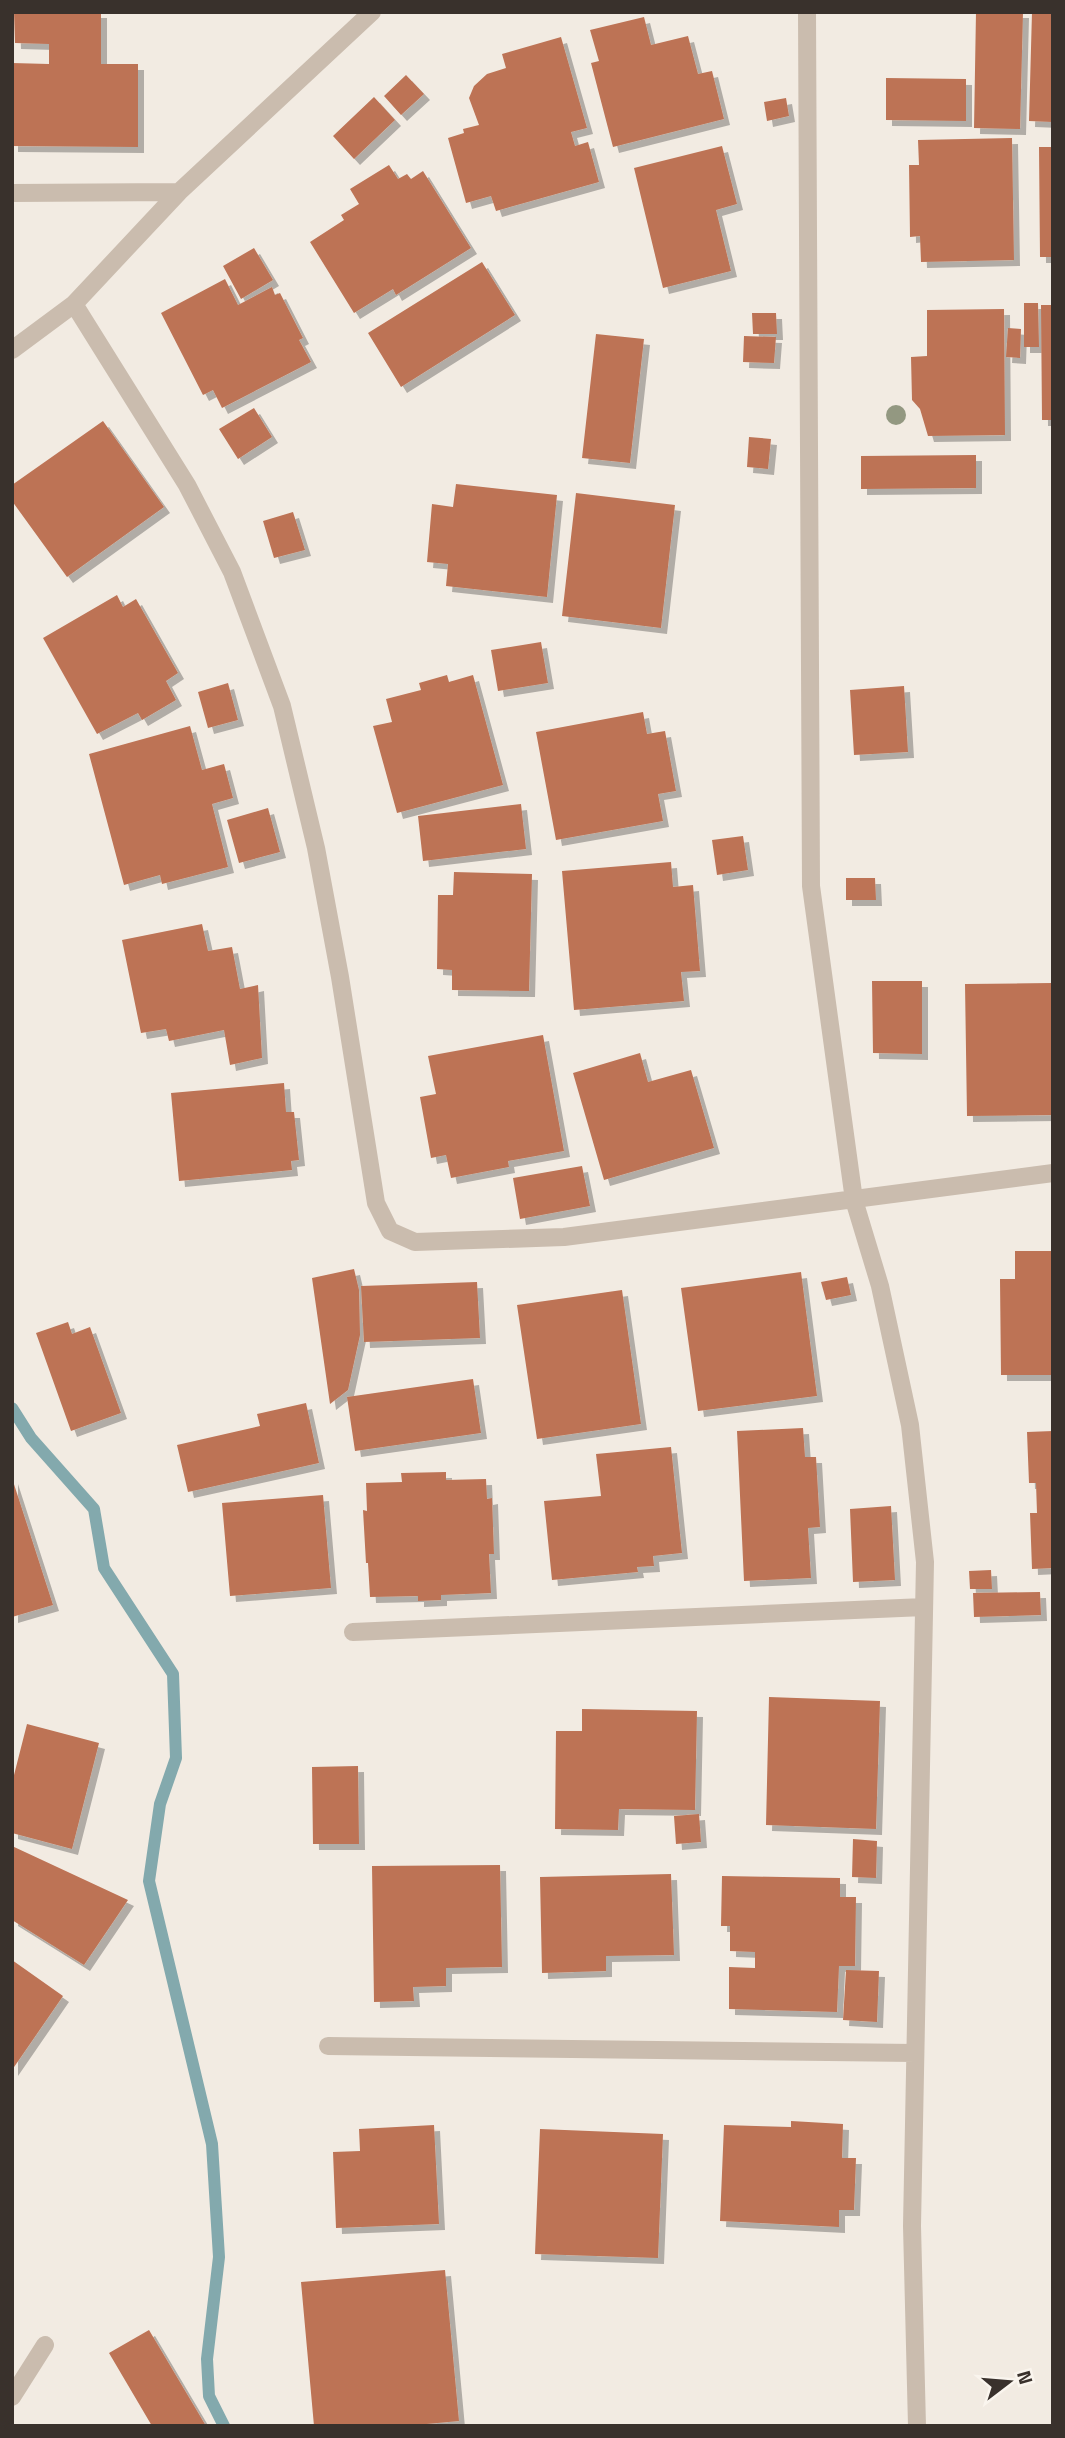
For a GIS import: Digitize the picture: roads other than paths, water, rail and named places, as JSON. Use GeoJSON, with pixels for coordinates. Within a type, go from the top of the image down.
{"type":"FeatureCollection","features":[{"type":"Feature","properties":{"kind":"street"},"geometry":{"type":"LineString","coordinates":[[12,350],[74,304],[179,192],[372,12]]}},
{"type":"Feature","properties":{"kind":"street"},"geometry":{"type":"LineString","coordinates":[[807,12],[811,886],[854,1200],[880,1286],[910,1425],[925,1562],[912,2226],[917,2426]]}},
{"type":"Feature","properties":{"kind":"street"},"geometry":{"type":"LineString","coordinates":[[12,193],[179,192]]}},
{"type":"Feature","properties":{"kind":"street"},"geometry":{"type":"LineString","coordinates":[[74,304],[187,485],[232,572],[282,706],[318,861],[376,1203],[390,1231],[415,1242],[564,1237],[1053,1173]]}},
{"type":"Feature","properties":{"kind":"street"},"geometry":{"type":"LineString","coordinates":[[353,1632],[924,1607]]}},
{"type":"Feature","properties":{"kind":"street"},"geometry":{"type":"LineString","coordinates":[[328,2046],[915,2053]]}},
{"type":"Feature","properties":{"kind":"street"},"geometry":{"type":"LineString","coordinates":[[12,2397],[45,2345]]}},
{"type":"Feature","properties":{"kind":"waterway"},"geometry":{"type":"LineString","coordinates":[[12,1408],[31,1438],[94,1509],[104,1568],[173,1674],[176,1758],[160,1804],[149,1881],[212,2144],[219,2257],[207,2359],[209,2396],[224,2426]]}}]}
